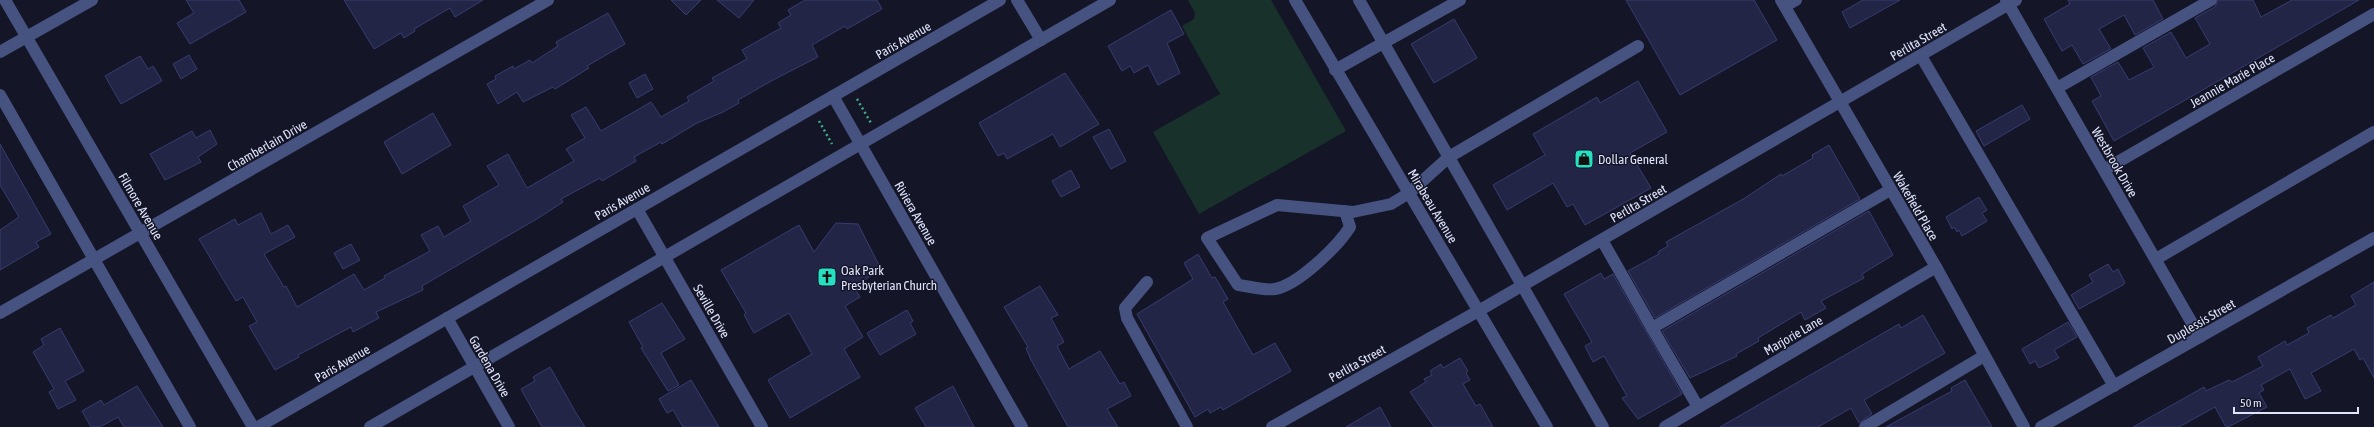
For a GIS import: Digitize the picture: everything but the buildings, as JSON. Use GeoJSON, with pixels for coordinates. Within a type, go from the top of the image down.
{"type":"FeatureCollection","features":[{"type":"Feature","properties":{"kind":"street","name":"Filmore Avenue"},"geometry":{"type":"LineString","coordinates":[[5,0],[253,427]]}},
{"type":"Feature","properties":{"kind":"street"},"geometry":{"type":"LineString","coordinates":[[0,52],[92,0]]}},
{"type":"Feature","properties":{"kind":"street","name":"Chamberlain Drive"},"geometry":{"type":"LineString","coordinates":[[0,313],[548,0]]}},
{"type":"Feature","properties":{"kind":"street","name":"Paris Avenue"},"geometry":{"type":"LineString","coordinates":[[258,427],[1000,0]]}},
{"type":"Feature","properties":{"kind":"street"},"geometry":{"type":"LineString","coordinates":[[1017,0],[1041,40]]}},
{"type":"Feature","properties":{"kind":"street"},"geometry":{"type":"LineString","coordinates":[[370,427],[1110,0]]}},
{"type":"Feature","properties":{"kind":"street","name":"Mirabeau Avenue"},"geometry":{"type":"LineString","coordinates":[[1295,0],[1335,70],[1480,310],[1547,427]]}},
{"type":"Feature","properties":{"kind":"street"},"geometry":{"type":"LineString","coordinates":[[1359,0],[1603,427]]}},
{"type":"Feature","properties":{"kind":"street"},"geometry":{"type":"LineString","coordinates":[[1335,70],[1460,0]]}},
{"type":"Feature","properties":{"kind":"street"},"geometry":{"type":"LineString","coordinates":[[1783,3],[1796,0]]}},
{"type":"Feature","properties":{"kind":"street"},"geometry":{"type":"LineString","coordinates":[[2057,88],[2211,0]]}},
{"type":"Feature","properties":{"kind":"street","name":"Westbrook Drive"},"geometry":{"type":"LineString","coordinates":[[2010,1],[2057,88],[2200,337]]}},
{"type":"Feature","properties":{"kind":"street","name":"Perlita Street"},"geometry":{"type":"LineString","coordinates":[[1275,426],[1840,103],[1921,56],[2010,1]]}},
{"type":"Feature","properties":{"kind":"street","name":"Wakefield Place"},"geometry":{"type":"LineString","coordinates":[[1783,3],[1936,268],[2024,427]]}},
{"type":"Feature","properties":{"kind":"street","name":"Jeannie Marie Place"},"geometry":{"type":"LineString","coordinates":[[2104,170],[2374,14]]}},
{"type":"Feature","properties":{"kind":"street"},"geometry":{"type":"LineString","coordinates":[[1345,211],[1350,227],[1342,239],[1317,264],[1294,280],[1275,290],[1238,285],[1207,238],[1277,205],[1345,211],[1353,212],[1390,204],[1409,192],[1449,157],[1638,46]]}},
{"type":"Feature","properties":{"kind":"street"},"geometry":{"type":"LineString","coordinates":[[1921,56],[2114,386]]}},
{"type":"Feature","properties":{"kind":"street"},"geometry":{"type":"LineString","coordinates":[[0,95],[190,427]]}},
{"type":"Feature","properties":{"kind":"street","name":"Riviera Avenue"},"geometry":{"type":"LineString","coordinates":[[833,96],[1022,427]]}},
{"type":"Feature","properties":{"kind":"street"},"geometry":{"type":"LineString","coordinates":[[2156,260],[2374,132]]}},
{"type":"Feature","properties":{"kind":"street"},"geometry":{"type":"LineString","coordinates":[[1652,328],[1890,190]]}},
{"type":"Feature","properties":{"kind":"street","name":"Seville Drive"},"geometry":{"type":"LineString","coordinates":[[637,209],[762,427]]}},
{"type":"Feature","properties":{"kind":"street","name":"Duplessis Street"},"geometry":{"type":"LineString","coordinates":[[2040,427],[2374,238]]}},
{"type":"Feature","properties":{"kind":"street"},"geometry":{"type":"LineString","coordinates":[[1602,240],[1698,407]]}},
{"type":"Feature","properties":{"kind":"street","name":"Marjorie Lane"},"geometry":{"type":"LineString","coordinates":[[1665,427],[1936,268]]}},
{"type":"Feature","properties":{"kind":"street"},"geometry":{"type":"LineString","coordinates":[[1147,282],[1125,308],[1127,318],[1187,427]]}},
{"type":"Feature","properties":{"kind":"street","name":"Gardena Drive"},"geometry":{"type":"LineString","coordinates":[[447,318],[509,427]]}},
{"type":"Feature","properties":{"kind":"street"},"geometry":{"type":"LineString","coordinates":[[1865,427],[1984,356]]}},
{"type":"Feature","properties":{"kind":"path"},"geometry":{"type":"LineString","coordinates":[[857,99],[873,127]]}},
{"type":"Feature","properties":{"kind":"path"},"geometry":{"type":"LineString","coordinates":[[818,120],[834,146]]}},
{"type":"Feature","properties":{"kind":"green space"},"geometry":{"type":"Polygon","coordinates":[[[1188,0],[1271,0],[1346,131],[1199,214],[1153,132],[1220,94],[1182,26],[1194,19],[1195,13],[1188,0]]]}},
{"type":"Feature","properties":{"kind":"place","name":"Dollar General"},"geometry":{"type":"Point","coordinates":[1584,159]}},
{"type":"Feature","properties":{"kind":"place","name":"Oak Park Presbyterian Church"},"geometry":{"type":"Point","coordinates":[827,277]}}]}
